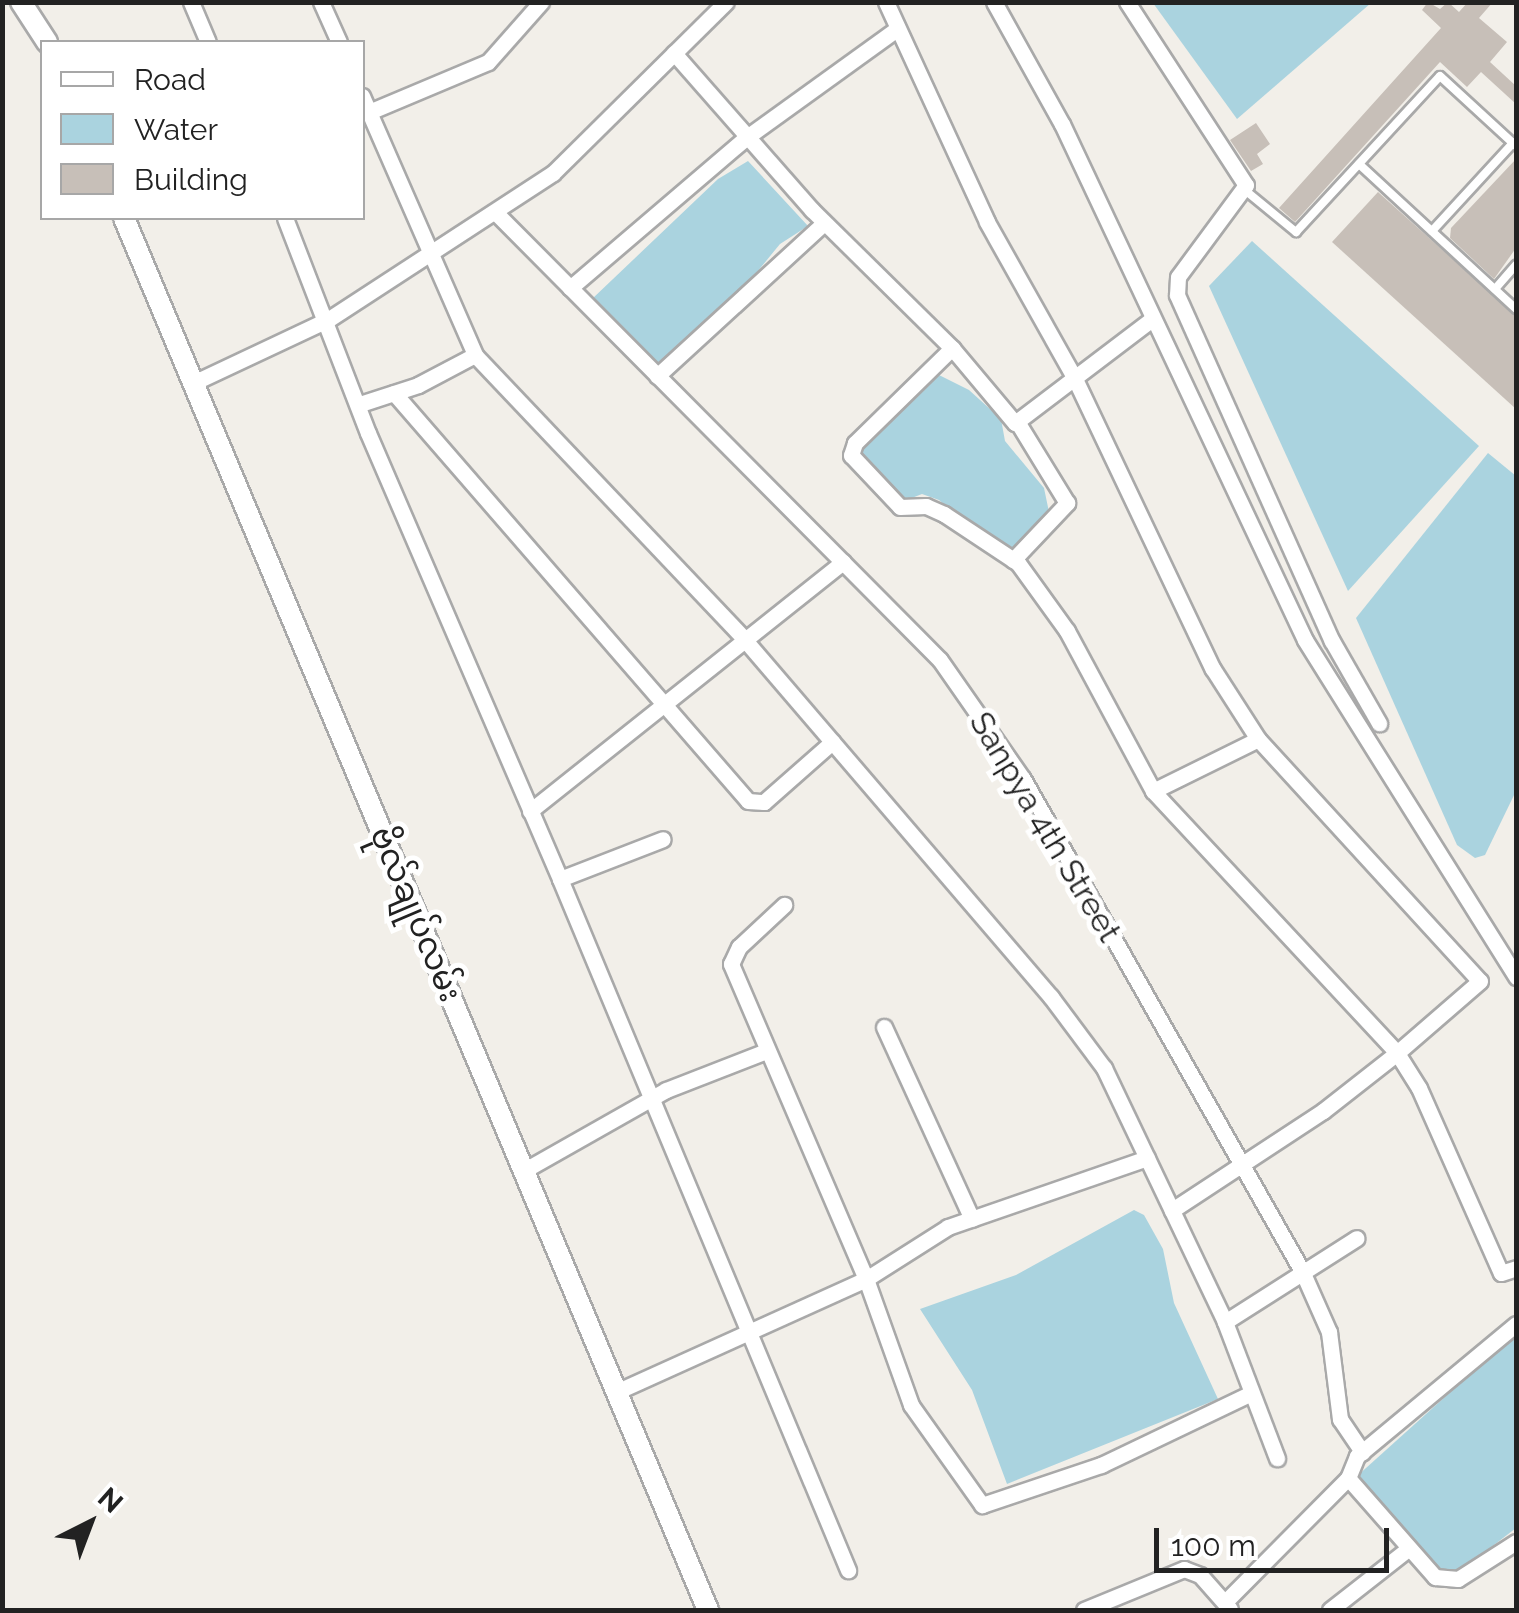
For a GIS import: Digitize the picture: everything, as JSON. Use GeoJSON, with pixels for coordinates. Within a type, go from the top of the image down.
{"type":"FeatureCollection","features":[{"type":"Feature","properties":{"kind":"street"},"geometry":{"type":"LineString","coordinates":[[21,2],[46,40]]}},
{"type":"Feature","properties":{"kind":"street"},"geometry":{"type":"LineString","coordinates":[[191,2],[207,40]]}},
{"type":"Feature","properties":{"kind":"street"},"geometry":{"type":"LineString","coordinates":[[370,112],[488,62],[541,2]]}},
{"type":"Feature","properties":{"kind":"street"},"geometry":{"type":"LineString","coordinates":[[193,383],[329,319],[553,173],[726,2]]}},
{"type":"Feature","properties":{"kind":"street"},"geometry":{"type":"LineString","coordinates":[[886,2],[988,222],[1075,379],[1171,586],[1258,738],[1480,981]]}},
{"type":"Feature","properties":{"kind":"street"},"geometry":{"type":"LineString","coordinates":[[994,2],[1062,124],[1305,640],[1516,977]]}},
{"type":"Feature","properties":{"kind":"street"},"geometry":{"type":"LineString","coordinates":[[1127,2],[1246,191],[1178,277],[1177,295],[1332,641],[1378,722]]}},
{"type":"Feature","properties":{"kind":"street"},"geometry":{"type":"LineString","coordinates":[[326,5],[338,40]]}},
{"type":"Feature","properties":{"kind":"street"},"geometry":{"type":"LineString","coordinates":[[570,288],[747,137],[897,29]]}},
{"type":"Feature","properties":{"kind":"street"},"geometry":{"type":"LineString","coordinates":[[674,53],[824,223],[952,348],[1018,423],[1067,504],[1013,560]]}},
{"type":"Feature","properties":{"kind":"street"},"geometry":{"type":"LineString","coordinates":[[365,102],[475,354],[746,642],[1051,997],[1104,1068],[1225,1322],[1276,1458]]}},
{"type":"Feature","properties":{"kind":"street","name":"Sanpya 4th Street"},"geometry":{"type":"LineString","coordinates":[[495,212],[940,660],[1023,778],[1244,1161],[1302,1271],[1329,1332],[1340,1419],[1362,1452]]}},
{"type":"Feature","properties":{"kind":"street","name":"ဗိုလ်ချုပ်လမ်း"},"geometry":{"type":"LineString","coordinates":[[125,220],[708,1610]]}},
{"type":"Feature","properties":{"kind":"street"},"geometry":{"type":"LineString","coordinates":[[285,220],[848,1570]]}},
{"type":"Feature","properties":{"kind":"street"},"geometry":{"type":"LineString","coordinates":[[657,376],[824,223]]}},
{"type":"Feature","properties":{"kind":"street"},"geometry":{"type":"LineString","coordinates":[[1018,423],[1152,319]]}},
{"type":"Feature","properties":{"kind":"street"},"geometry":{"type":"LineString","coordinates":[[952,348],[850,455],[900,507],[926,506],[944,514],[1013,560],[1067,631],[1153,791],[1397,1053],[1419,1088],[1502,1273],[1516,1268]]}},
{"type":"Feature","properties":{"kind":"street"},"geometry":{"type":"LineString","coordinates":[[360,404],[394,393],[475,354]]}},
{"type":"Feature","properties":{"kind":"street"},"geometry":{"type":"LineString","coordinates":[[394,393],[665,708],[756,806],[832,742]]}},
{"type":"Feature","properties":{"kind":"street"},"geometry":{"type":"LineString","coordinates":[[530,812],[843,562]]}},
{"type":"Feature","properties":{"kind":"street"},"geometry":{"type":"LineString","coordinates":[[1153,791],[1258,738]]}},
{"type":"Feature","properties":{"kind":"street"},"geometry":{"type":"LineString","coordinates":[[560,879],[663,839]]}},
{"type":"Feature","properties":{"kind":"street"},"geometry":{"type":"LineString","coordinates":[[784,905],[732,954],[730,964],[866,1279],[911,1405],[982,1505],[1101,1465],[1249,1394]]}},
{"type":"Feature","properties":{"kind":"street"},"geometry":{"type":"LineString","coordinates":[[1172,1210],[1397,1053],[1504,962]]}},
{"type":"Feature","properties":{"kind":"street"},"geometry":{"type":"LineString","coordinates":[[884,1028],[972,1219]]}},
{"type":"Feature","properties":{"kind":"street"},"geometry":{"type":"LineString","coordinates":[[524,1171],[652,1098],[766,1051]]}},
{"type":"Feature","properties":{"kind":"street"},"geometry":{"type":"LineString","coordinates":[[616,1392],[748,1336],[866,1279],[972,1219],[1147,1158]]}},
{"type":"Feature","properties":{"kind":"street"},"geometry":{"type":"LineString","coordinates":[[1225,1322],[1357,1238]]}},
{"type":"Feature","properties":{"kind":"street"},"geometry":{"type":"LineString","coordinates":[[1084,1610],[1184,1569],[1200,1576],[1228,1606],[1348,1478],[1362,1452],[1516,1324]]}},
{"type":"Feature","properties":{"kind":"street"},"geometry":{"type":"LineString","coordinates":[[1348,1478],[1445,1581],[1516,1542]]}},
{"type":"Feature","properties":{"kind":"street"},"geometry":{"type":"LineString","coordinates":[[1330,1610],[1410,1548]]}},
{"type":"Feature","properties":{"kind":"lane"},"geometry":{"type":"LineString","coordinates":[[1246,191],[1296,232],[1440,76],[1515,145],[1432,230]]}},
{"type":"Feature","properties":{"kind":"lane"},"geometry":{"type":"LineString","coordinates":[[1358,164],[1516,309]]}},
{"type":"Feature","properties":{"kind":"lane"},"geometry":{"type":"LineString","coordinates":[[1495,289],[1516,265]]}},
{"type":"Feature","properties":{"kind":"water"},"geometry":{"type":"Polygon","coordinates":[[[1371,2],[1237,119],[1153,3],[1371,2]]]}},
{"type":"Feature","properties":{"kind":"water"},"geometry":{"type":"Polygon","coordinates":[[[748,161],[808,226],[780,244],[734,300],[659,365],[592,299],[718,179],[748,161]]]}},
{"type":"Feature","properties":{"kind":"water"},"geometry":{"type":"Polygon","coordinates":[[[1252,241],[1479,446],[1348,591],[1209,286],[1252,241]]]}},
{"type":"Feature","properties":{"kind":"water"},"geometry":{"type":"Polygon","coordinates":[[[935,373],[969,390],[1001,419],[1005,441],[1044,488],[1049,512],[1025,542],[1006,551],[994,547],[939,500],[922,494],[904,501],[857,453],[935,373]]]}},
{"type":"Feature","properties":{"kind":"water"},"geometry":{"type":"Polygon","coordinates":[[[1488,453],[1516,476],[1516,791],[1485,855],[1475,858],[1457,845],[1356,618],[1488,453]]]}},
{"type":"Feature","properties":{"kind":"water"},"geometry":{"type":"Polygon","coordinates":[[[1134,1210],[1144,1215],[1163,1249],[1174,1303],[1218,1399],[1007,1484],[972,1390],[920,1309],[1016,1275],[1134,1210]]]}},
{"type":"Feature","properties":{"kind":"water"},"geometry":{"type":"Polygon","coordinates":[[[1516,1333],[1516,1528],[1459,1572],[1439,1571],[1356,1477],[1516,1333]]]}},
{"type":"Feature","properties":{"kind":"building"},"geometry":{"type":"Polygon","coordinates":[[[1428,2],[1440,9],[1448,2],[1459,12],[1468,2],[1493,2],[1479,18],[1507,42],[1490,62],[1516,86],[1516,104],[1481,72],[1467,87],[1440,62],[1295,222],[1279,208],[1441,28],[1422,10],[1428,2]]]}},
{"type":"Feature","properties":{"kind":"building"},"geometry":{"type":"Polygon","coordinates":[[[1256,123],[1270,144],[1257,154],[1263,164],[1251,171],[1230,140],[1256,123]]]}},
{"type":"Feature","properties":{"kind":"building"},"geometry":{"type":"Polygon","coordinates":[[[1516,159],[1516,248],[1494,279],[1450,238],[1451,228],[1516,159]]]}},
{"type":"Feature","properties":{"kind":"building"},"geometry":{"type":"Polygon","coordinates":[[[1378,192],[1516,316],[1516,409],[1332,242],[1378,192]]]}}]}
